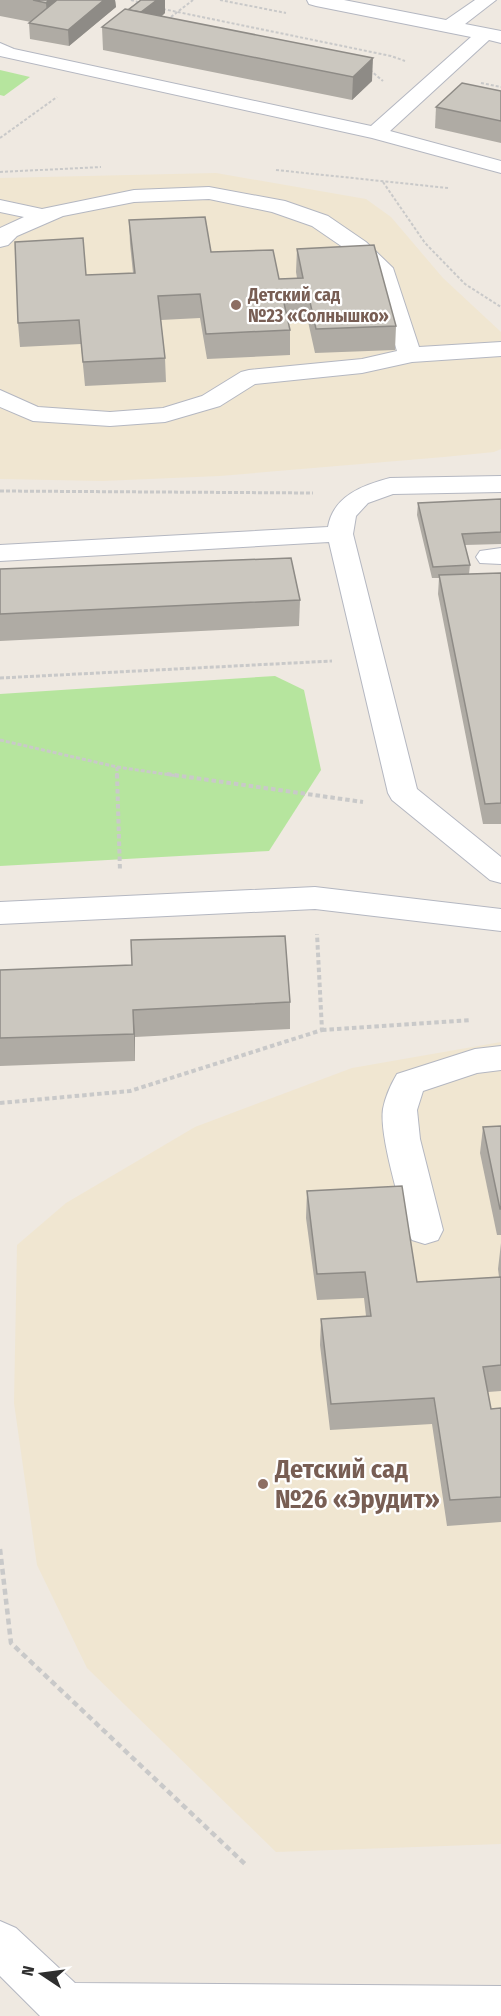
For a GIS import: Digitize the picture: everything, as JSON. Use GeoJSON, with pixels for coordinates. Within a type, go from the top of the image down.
{"type":"FeatureCollection","features":[{"type":"Feature","properties":{"kind":"street"},"geometry":{"type":"LineString","coordinates":[[316,0],[493,36]]}},
{"type":"Feature","properties":{"kind":"street"},"geometry":{"type":"LineString","coordinates":[[449,27],[487,0]]}},
{"type":"Feature","properties":{"kind":"street"},"geometry":{"type":"LineString","coordinates":[[375,133],[441,74],[493,36]]}},
{"type":"Feature","properties":{"kind":"street"},"geometry":{"type":"LineString","coordinates":[[0,49],[8,53],[375,133],[501,167]]}},
{"type":"Feature","properties":{"kind":"street"},"geometry":{"type":"LineString","coordinates":[[0,240],[9,231],[57,211],[134,196],[208,193],[277,206],[320,221],[358,247],[382,268],[410,355]]}},
{"type":"Feature","properties":{"kind":"street"},"geometry":{"type":"LineString","coordinates":[[0,206],[28,211],[42,217]]}},
{"type":"Feature","properties":{"kind":"street"},"geometry":{"type":"LineString","coordinates":[[0,397],[33,414],[110,419],[165,415],[211,401],[249,377],[362,366],[388,362],[410,355],[501,349]]}},
{"type":"Feature","properties":{"kind":"street"},"geometry":{"type":"LineString","coordinates":[[501,484],[390,486],[359,498],[343,514],[340,534],[372,659],[413,801],[501,873]]}},
{"type":"Feature","properties":{"kind":"street"},"geometry":{"type":"LineString","coordinates":[[0,553],[340,534]]}},
{"type":"Feature","properties":{"kind":"street"},"geometry":{"type":"LineString","coordinates":[[0,913],[315,898],[501,920]]}},
{"type":"Feature","properties":{"kind":"street"},"geometry":{"type":"LineString","coordinates":[[425,1230],[403,1139],[400,1110],[409,1083],[475,1061],[501,1058]]}},
{"type":"Feature","properties":{"kind":"street"},"geometry":{"type":"LineString","coordinates":[[0,1944],[65,2007],[501,2010]]}},
{"type":"Feature","properties":{"kind":"path"},"geometry":{"type":"LineString","coordinates":[[131,0],[149,5]]}},
{"type":"Feature","properties":{"kind":"path"},"geometry":{"type":"LineString","coordinates":[[161,24],[193,0]]}},
{"type":"Feature","properties":{"kind":"path"},"geometry":{"type":"LineString","coordinates":[[159,8],[391,56],[441,74],[501,87]]}},
{"type":"Feature","properties":{"kind":"path"},"geometry":{"type":"LineString","coordinates":[[383,182],[425,243],[465,284],[501,307]]}},
{"type":"Feature","properties":{"kind":"path"},"geometry":{"type":"LineString","coordinates":[[0,491],[322,493],[359,498]]}},
{"type":"Feature","properties":{"kind":"path"},"geometry":{"type":"LineString","coordinates":[[0,678],[372,659]]}},
{"type":"Feature","properties":{"kind":"path"},"geometry":{"type":"LineString","coordinates":[[0,740],[117,767],[348,801],[413,801]]}},
{"type":"Feature","properties":{"kind":"path"},"geometry":{"type":"LineString","coordinates":[[117,767],[121,908]]}},
{"type":"Feature","properties":{"kind":"path"},"geometry":{"type":"LineString","coordinates":[[315,898],[322,1030]]}},
{"type":"Feature","properties":{"kind":"path"},"geometry":{"type":"LineString","coordinates":[[0,1103],[130,1090],[322,1030],[477,1020]]}},
{"type":"Feature","properties":{"kind":"path"},"geometry":{"type":"LineString","coordinates":[[0,1549],[11,1643],[245,1864]]}},
{"type":"Feature","properties":{"kind":"shaded area","name":"Детский сад №23 «Солнышко»"},"geometry":{"type":"Polygon","coordinates":[[[216,173],[366,199],[391,217],[443,278],[501,332],[501,449],[494,452],[444,457],[220,476],[102,481],[0,479],[0,178],[216,173]]]}},
{"type":"Feature","properties":{"kind":"shaded area","name":"Детский сад №26 «Эрудит»"},"geometry":{"type":"Polygon","coordinates":[[[501,1042],[501,1844],[276,1852],[87,1668],[37,1565],[14,1403],[17,1245],[66,1203],[195,1127],[352,1068],[501,1042]]]}},
{"type":"Feature","properties":{"kind":"green space"},"geometry":{"type":"Polygon","coordinates":[[[0,70],[30,77],[4,96],[0,95],[0,70]]]}},
{"type":"Feature","properties":{"kind":"green space"},"geometry":{"type":"Polygon","coordinates":[[[275,676],[304,690],[321,770],[269,851],[0,866],[0,694],[275,676]]]}},
{"type":"Feature","properties":{"kind":"building"},"geometry":{"type":"Polygon","coordinates":[[[33,0],[49,0],[46,3],[33,0]]]}},
{"type":"Feature","properties":{"kind":"building"},"geometry":{"type":"Polygon","coordinates":[[[57,0],[104,0],[68,30],[29,23],[57,0]]]}},
{"type":"Feature","properties":{"kind":"building"},"geometry":{"type":"Polygon","coordinates":[[[141,0],[157,0],[141,12],[128,10],[141,0]]]}},
{"type":"Feature","properties":{"kind":"building"},"geometry":{"type":"Polygon","coordinates":[[[125,9],[373,58],[353,77],[102,27],[125,9]]]}},
{"type":"Feature","properties":{"kind":"building"},"geometry":{"type":"Polygon","coordinates":[[[462,83],[501,91],[501,121],[436,107],[462,83]]]}},
{"type":"Feature","properties":{"kind":"building"},"geometry":{"type":"Polygon","coordinates":[[[205,217],[211,252],[273,250],[279,279],[303,278],[297,249],[374,245],[396,326],[316,329],[308,293],[282,294],[290,330],[206,334],[200,294],[158,296],[165,358],[83,362],[79,320],[18,323],[15,242],[83,238],[86,275],[135,273],[129,220],[205,217]]]}},
{"type":"Feature","properties":{"kind":"building"},"geometry":{"type":"Polygon","coordinates":[[[501,499],[501,532],[462,534],[470,565],[433,567],[418,503],[501,499]]]}},
{"type":"Feature","properties":{"kind":"building"},"geometry":{"type":"Polygon","coordinates":[[[291,558],[300,600],[0,614],[0,569],[291,558]]]}},
{"type":"Feature","properties":{"kind":"building"},"geometry":{"type":"Polygon","coordinates":[[[501,573],[501,803],[485,804],[439,575],[501,573]]]}},
{"type":"Feature","properties":{"kind":"building"},"geometry":{"type":"Polygon","coordinates":[[[285,936],[290,1002],[133,1010],[134,1034],[0,1038],[0,970],[132,965],[131,940],[285,936]]]}},
{"type":"Feature","properties":{"kind":"building"},"geometry":{"type":"Polygon","coordinates":[[[501,1126],[501,1209],[500,1209],[483,1127],[501,1126]]]}},
{"type":"Feature","properties":{"kind":"building"},"geometry":{"type":"Polygon","coordinates":[[[402,1186],[417,1282],[501,1277],[501,1365],[483,1367],[491,1409],[501,1408],[501,1497],[450,1500],[434,1398],[331,1404],[321,1319],[371,1316],[365,1272],[317,1274],[307,1191],[402,1186]]]}},
{"type":"Feature","properties":{"kind":"place","name":"Детский сад №23 «Солнышко»"},"geometry":{"type":"Point","coordinates":[236,305]}},
{"type":"Feature","properties":{"kind":"place","name":"Детский сад №26 «Эрудит»"},"geometry":{"type":"Point","coordinates":[263,1484]}}]}
